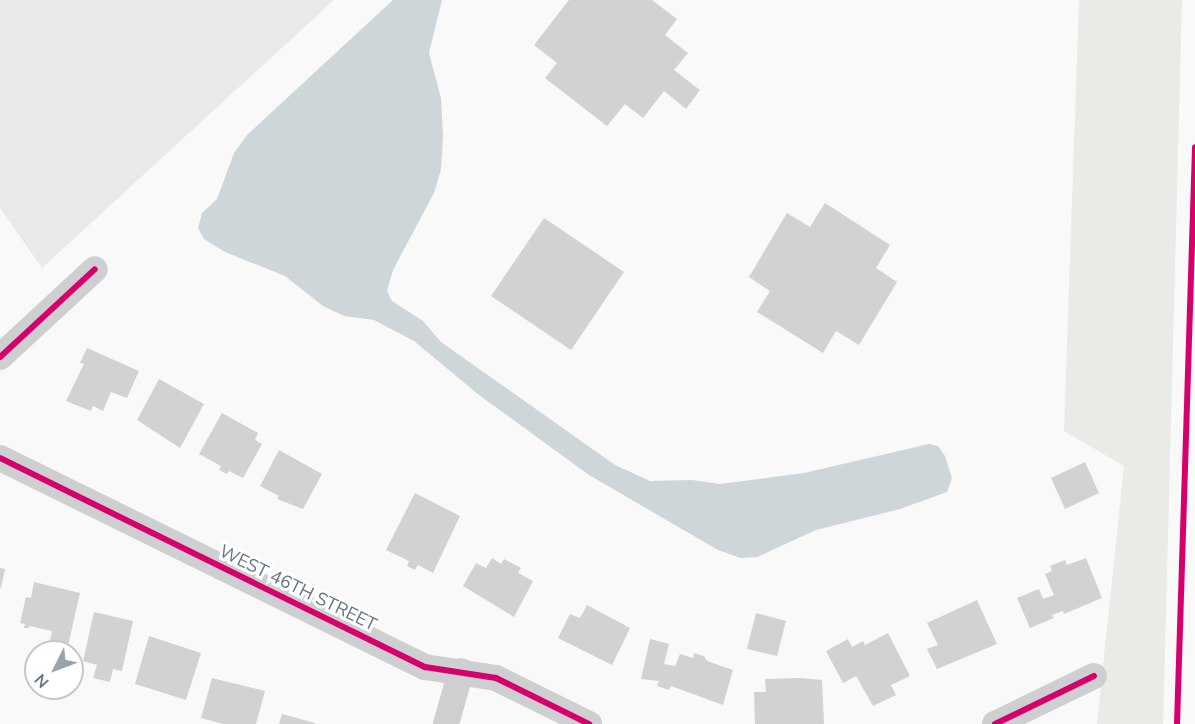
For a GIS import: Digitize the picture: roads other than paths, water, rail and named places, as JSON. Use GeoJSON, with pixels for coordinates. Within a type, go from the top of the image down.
{"type":"FeatureCollection","features":[{"type":"Feature","properties":{"kind":"street"},"geometry":{"type":"LineString","coordinates":[[0,357],[95,269]]}},
{"type":"Feature","properties":{"kind":"street","name":"WEST 46TH STREET"},"geometry":{"type":"LineString","coordinates":[[0,458],[424,668],[461,671],[496,678],[590,724]]}},
{"type":"Feature","properties":{"kind":"street"},"geometry":{"type":"LineString","coordinates":[[446,724],[461,671]]}},
{"type":"Feature","properties":{"kind":"street"},"geometry":{"type":"LineString","coordinates":[[996,724],[1094,676]]}}]}
